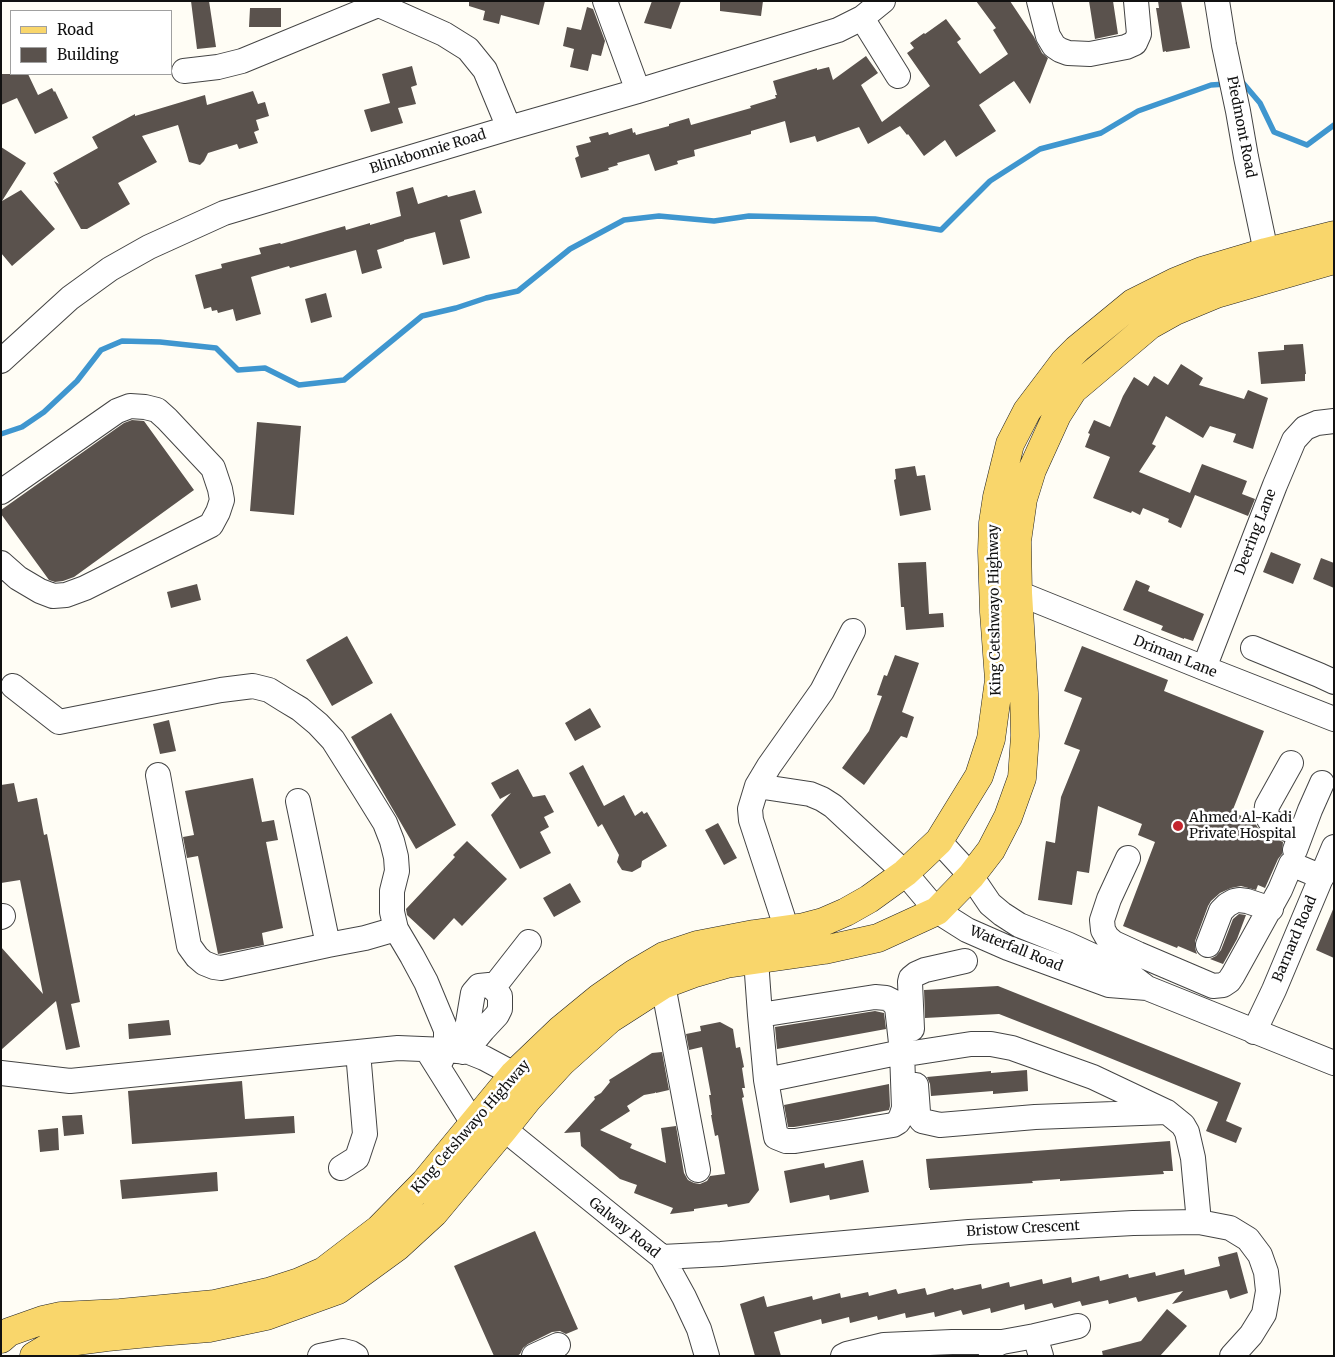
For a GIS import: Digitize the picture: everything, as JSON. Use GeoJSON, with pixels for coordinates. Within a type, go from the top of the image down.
{"type":"FeatureCollection","features":[{"type":"Feature","properties":{"kind":"main road","name":"King Cetshwayo Highway"},"geometry":{"type":"LineString","coordinates":[[4,1334],[43,1320],[61,1316],[120,1313],[215,1304],[268,1292],[299,1282],[324,1271],[379,1229],[425,1182],[514,1074],[560,1030],[598,998],[635,972],[664,956],[697,944],[787,930],[823,922],[869,899],[905,873],[939,842],[979,776],[991,739],[999,680],[993,594],[992,523],[1010,444],[1027,411],[1064,362],[1133,303],[1202,271],[1334,235]]}},
{"type":"Feature","properties":{"kind":"main road","name":"King Cetshwayo Highway"},"geometry":{"type":"LineString","coordinates":[[34,1356],[54,1344],[107,1337],[209,1328],[266,1316],[338,1290],[397,1247],[434,1212],[528,1099],[562,1062],[610,1018],[663,986],[695,973],[726,964],[824,950],[878,938],[937,911],[971,876],[991,850],[1008,817],[1022,778],[1025,728],[1017,541],[1023,499],[1032,470],[1057,415],[1074,390],[1150,325],[1175,311],[1216,294],[1334,260]]}},
{"type":"Feature","properties":{"kind":"street"},"geometry":{"type":"LineString","coordinates":[[605,1],[638,91]]}},
{"type":"Feature","properties":{"kind":"street","name":"Blinkbonnie Road"},"geometry":{"type":"LineString","coordinates":[[1,361],[70,298],[110,269],[224,213],[838,30],[862,18],[883,1]]}},
{"type":"Feature","properties":{"kind":"street"},"geometry":{"type":"LineString","coordinates":[[1039,1],[1048,36],[1054,46],[1068,53],[1090,54],[1126,47],[1134,43],[1139,34],[1136,1]]}},
{"type":"Feature","properties":{"kind":"street","name":"Piedmont Road"},"geometry":{"type":"LineString","coordinates":[[1217,1],[1224,45],[1266,252]]}},
{"type":"Feature","properties":{"kind":"street"},"geometry":{"type":"LineString","coordinates":[[184,71],[218,67],[242,61],[374,3],[444,34],[468,49],[485,70],[509,128]]}},
{"type":"Feature","properties":{"kind":"street"},"geometry":{"type":"LineString","coordinates":[[862,18],[898,76]]}},
{"type":"Feature","properties":{"kind":"street"},"geometry":{"type":"LineString","coordinates":[[1,492],[117,411],[130,406],[157,410],[167,419],[213,468],[222,500],[211,525],[84,588],[66,595],[53,596],[40,591],[18,578],[1,564]]}},
{"type":"Feature","properties":{"kind":"street","name":"Deering Lane"},"geometry":{"type":"LineString","coordinates":[[1204,668],[1294,440],[1305,428],[1317,423],[1334,421]]}},
{"type":"Feature","properties":{"kind":"street","name":"Driman Lane"},"geometry":{"type":"LineString","coordinates":[[1018,593],[1334,719]]}},
{"type":"Feature","properties":{"kind":"street"},"geometry":{"type":"LineString","coordinates":[[787,930],[751,820],[750,809],[757,786],[822,691],[852,631]]}},
{"type":"Feature","properties":{"kind":"street"},"geometry":{"type":"LineString","coordinates":[[1253,648],[1334,682]]}},
{"type":"Feature","properties":{"kind":"street"},"geometry":{"type":"LineString","coordinates":[[13,686],[59,722],[221,690],[253,686],[268,690],[300,709],[333,740],[384,823],[392,841],[397,871],[392,891],[392,912],[396,929],[412,956],[438,1009],[446,1030],[449,1054],[474,1123]]}},
{"type":"Feature","properties":{"kind":"street"},"geometry":{"type":"LineString","coordinates":[[1291,763],[1267,806],[1266,814],[1270,821],[1300,835]]}},
{"type":"Feature","properties":{"kind":"street"},"geometry":{"type":"LineString","coordinates":[[158,775],[190,946],[197,957],[204,963],[221,968],[366,938],[396,929]]}},
{"type":"Feature","properties":{"kind":"street"},"geometry":{"type":"LineString","coordinates":[[1128,858],[1102,920],[1103,930],[1107,937],[1114,943],[1213,986],[1222,985],[1229,981],[1280,890],[1322,783]]}},
{"type":"Feature","properties":{"kind":"street","name":"Waterfall Road"},"geometry":{"type":"LineString","coordinates":[[757,786],[810,794],[833,806],[905,873],[937,911],[968,930],[1108,985],[1147,988]]}},
{"type":"Feature","properties":{"kind":"street"},"geometry":{"type":"LineString","coordinates":[[298,801],[328,946]]}},
{"type":"Feature","properties":{"kind":"street","name":"Waterfall Road"},"geometry":{"type":"LineString","coordinates":[[939,842],[971,876],[990,904],[1019,925],[1115,966],[1147,988],[1334,1063]]}},
{"type":"Feature","properties":{"kind":"street","name":"Barnard Road"},"geometry":{"type":"LineString","coordinates":[[1254,1032],[1334,847]]}},
{"type":"Feature","properties":{"kind":"street"},"geometry":{"type":"LineString","coordinates":[[1291,864],[1322,877]]}},
{"type":"Feature","properties":{"kind":"street"},"geometry":{"type":"LineString","coordinates":[[1208,945],[1221,911],[1227,904],[1239,900],[1270,909]]}},
{"type":"Feature","properties":{"kind":"street"},"geometry":{"type":"LineString","coordinates":[[449,1054],[473,993],[479,986],[490,985],[493,988],[529,942]]}},
{"type":"Feature","properties":{"kind":"street"},"geometry":{"type":"LineString","coordinates":[[756,960],[766,1080],[776,1137],[786,1141],[893,1125],[898,1122],[904,1108],[911,978],[925,970],[965,961]]}},
{"type":"Feature","properties":{"kind":"street"},"geometry":{"type":"LineString","coordinates":[[663,986],[698,1170]]}},
{"type":"Feature","properties":{"kind":"street"},"geometry":{"type":"LineString","coordinates":[[760,1015],[875,998],[886,998],[892,1001],[897,1007],[918,1112],[922,1121],[932,1124],[940,1125],[1035,1116],[1167,1112]]}},
{"type":"Feature","properties":{"kind":"street"},"geometry":{"type":"LineString","coordinates":[[766,1080],[907,1052],[971,1044],[991,1044],[1012,1048],[1093,1077],[1167,1112],[1182,1125],[1186,1132],[1192,1158],[1199,1222]]}},
{"type":"Feature","properties":{"kind":"street"},"geometry":{"type":"LineString","coordinates":[[1,1073],[70,1081],[398,1048],[484,1058],[514,1074]]}},
{"type":"Feature","properties":{"kind":"street"},"geometry":{"type":"LineString","coordinates":[[342,1168],[357,1158],[365,1134],[358,1052]]}},
{"type":"Feature","properties":{"kind":"street","name":"Galway Road"},"geometry":{"type":"LineString","coordinates":[[504,1129],[662,1257],[699,1329],[707,1356]]}},
{"type":"Feature","properties":{"kind":"street","name":"Bristow Crescent"},"geometry":{"type":"LineString","coordinates":[[662,1257],[721,1254],[969,1232],[1134,1223],[1199,1222],[1230,1228],[1248,1239],[1260,1255],[1266,1272],[1268,1290],[1264,1314],[1251,1335],[1232,1356]]}},
{"type":"Feature","properties":{"kind":"street"},"geometry":{"type":"LineString","coordinates":[[843,1356],[884,1345],[1002,1342],[1038,1346],[1078,1326]]}},
{"type":"Feature","properties":{"kind":"street"},"geometry":{"type":"LineString","coordinates":[[965,1356],[1002,1342]]}},
{"type":"Feature","properties":{"kind":"street"},"geometry":{"type":"LineString","coordinates":[[534,1356],[558,1345]]}},
{"type":"Feature","properties":{"kind":"street"},"geometry":{"type":"LineString","coordinates":[[320,1356],[343,1351],[356,1356]]}},
{"type":"Feature","properties":{"kind":"building"},"geometry":{"type":"Polygon","coordinates":[[[191,1],[209,1],[216,47],[197,49],[191,1]]]}},
{"type":"Feature","properties":{"kind":"building"},"geometry":{"type":"Polygon","coordinates":[[[469,1],[545,1],[539,25],[501,15],[499,24],[483,20],[485,11],[469,6],[469,1]]]}},
{"type":"Feature","properties":{"kind":"building"},"geometry":{"type":"Polygon","coordinates":[[[652,1],[681,1],[671,29],[644,23],[652,1]]]}},
{"type":"Feature","properties":{"kind":"building"},"geometry":{"type":"Polygon","coordinates":[[[720,1],[763,1],[761,16],[720,11],[720,1]]]}},
{"type":"Feature","properties":{"kind":"building"},"geometry":{"type":"Polygon","coordinates":[[[976,1],[1010,1],[1034,37],[1042,53],[1048,58],[1030,104],[1014,81],[979,105],[996,131],[956,157],[945,140],[924,156],[900,126],[868,144],[859,127],[817,142],[815,136],[790,143],[785,121],[751,131],[751,134],[694,150],[695,156],[677,161],[678,164],[655,171],[649,154],[617,163],[618,165],[608,168],[609,170],[581,178],[575,158],[579,156],[576,146],[591,142],[589,137],[608,132],[609,135],[632,128],[633,133],[635,132],[636,135],[669,126],[669,124],[689,118],[691,125],[751,108],[750,106],[776,98],[775,95],[777,95],[773,81],[817,68],[817,70],[829,67],[833,80],[866,56],[878,73],[861,85],[882,122],[930,86],[907,53],[914,48],[910,43],[946,19],[961,39],[957,42],[980,74],[1008,54],[993,30],[996,28],[976,1]]]}},
{"type":"Feature","properties":{"kind":"building"},"geometry":{"type":"Polygon","coordinates":[[[1089,1],[1113,1],[1118,34],[1095,39],[1089,1]]]}},
{"type":"Feature","properties":{"kind":"building"},"geometry":{"type":"Polygon","coordinates":[[[1158,1],[1181,1],[1190,48],[1163,52],[1156,8],[1159,8],[1158,1]]]}},
{"type":"Feature","properties":{"kind":"building"},"geometry":{"type":"Polygon","coordinates":[[[587,7],[593,9],[605,41],[601,56],[592,54],[588,71],[570,67],[574,49],[563,46],[567,27],[581,30],[587,7]]]}},
{"type":"Feature","properties":{"kind":"building"},"geometry":{"type":"Polygon","coordinates":[[[250,8],[281,8],[281,27],[249,27],[250,8]]]}},
{"type":"Feature","properties":{"kind":"building"},"geometry":{"type":"Polygon","coordinates":[[[412,66],[417,85],[411,87],[416,104],[398,108],[403,123],[371,132],[364,110],[390,103],[382,74],[412,66]]]}},
{"type":"Feature","properties":{"kind":"building"},"geometry":{"type":"Polygon","coordinates":[[[1,74],[28,75],[38,95],[52,88],[55,91],[68,118],[35,134],[17,98],[1,105],[1,74]]]}},
{"type":"Feature","properties":{"kind":"building"},"geometry":{"type":"Polygon","coordinates":[[[253,91],[258,104],[265,102],[269,116],[256,120],[259,130],[254,132],[258,143],[239,149],[237,144],[208,153],[200,165],[189,162],[178,125],[142,136],[157,162],[118,183],[130,204],[87,229],[81,229],[54,181],[59,184],[53,173],[98,148],[92,137],[135,114],[135,116],[205,95],[207,105],[253,91]]]}},
{"type":"Feature","properties":{"kind":"building"},"geometry":{"type":"Polygon","coordinates":[[[1,147],[26,163],[2,201],[21,190],[55,229],[12,266],[1,253],[1,147]]]}},
{"type":"Feature","properties":{"kind":"building"},"geometry":{"type":"Polygon","coordinates":[[[413,187],[418,204],[447,195],[448,197],[475,190],[482,213],[460,220],[470,258],[443,265],[435,232],[404,240],[377,250],[382,268],[362,274],[356,250],[251,277],[261,314],[236,321],[233,309],[218,313],[217,310],[212,311],[211,307],[204,309],[195,275],[222,268],[221,264],[261,254],[259,248],[281,244],[345,226],[346,230],[401,216],[396,192],[413,187]]]}},
{"type":"Feature","properties":{"kind":"building"},"geometry":{"type":"Polygon","coordinates":[[[326,293],[332,317],[311,323],[305,299],[326,293]]]}},
{"type":"Feature","properties":{"kind":"building"},"geometry":{"type":"Polygon","coordinates":[[[1303,344],[1305,381],[1261,384],[1258,352],[1284,350],[1284,345],[1303,344]]]}},
{"type":"Feature","properties":{"kind":"building"},"geometry":{"type":"Polygon","coordinates":[[[1181,364],[1203,378],[1199,385],[1244,399],[1248,390],[1268,398],[1253,449],[1233,442],[1236,434],[1210,426],[1203,438],[1166,416],[1152,444],[1156,446],[1139,472],[1195,495],[1181,528],[1168,522],[1169,519],[1143,508],[1140,515],[1093,498],[1110,457],[1085,447],[1090,434],[1088,433],[1094,420],[1110,427],[1123,396],[1134,377],[1148,386],[1154,376],[1168,385],[1181,364]]]}},
{"type":"Feature","properties":{"kind":"building"},"geometry":{"type":"Polygon","coordinates":[[[132,420],[144,421],[194,490],[74,577],[55,582],[49,580],[1,514],[1,510],[124,423],[132,420]]]}},
{"type":"Feature","properties":{"kind":"building"},"geometry":{"type":"Polygon","coordinates":[[[257,422],[301,426],[294,515],[250,511],[257,422]]]}},
{"type":"Feature","properties":{"kind":"building"},"geometry":{"type":"Polygon","coordinates":[[[1202,464],[1247,481],[1242,494],[1255,499],[1248,516],[1190,493],[1202,464]]]}},
{"type":"Feature","properties":{"kind":"building"},"geometry":{"type":"Polygon","coordinates":[[[915,466],[917,476],[925,475],[931,510],[900,516],[894,480],[896,479],[895,469],[915,466]]]}},
{"type":"Feature","properties":{"kind":"building"},"geometry":{"type":"Polygon","coordinates":[[[1271,552],[1301,564],[1293,584],[1263,572],[1271,552]]]}},
{"type":"Feature","properties":{"kind":"building"},"geometry":{"type":"Polygon","coordinates":[[[1321,558],[1334,563],[1334,588],[1313,579],[1321,558]]]}},
{"type":"Feature","properties":{"kind":"building"},"geometry":{"type":"Polygon","coordinates":[[[926,562],[929,614],[943,613],[944,627],[906,630],[904,607],[901,607],[898,563],[926,562]]]}},
{"type":"Feature","properties":{"kind":"building"},"geometry":{"type":"Polygon","coordinates":[[[1136,580],[1150,586],[1148,591],[1204,614],[1193,641],[1161,630],[1163,626],[1123,610],[1136,580]]]}},
{"type":"Feature","properties":{"kind":"building"},"geometry":{"type":"Polygon","coordinates":[[[197,584],[201,600],[171,608],[167,592],[197,584]]]}},
{"type":"Feature","properties":{"kind":"building"},"geometry":{"type":"Polygon","coordinates":[[[347,636],[373,683],[332,706],[306,660],[347,636]]]}},
{"type":"Feature","properties":{"kind":"building"},"geometry":{"type":"Polygon","coordinates":[[[1082,646],[1168,680],[1164,691],[1264,731],[1232,812],[1254,821],[1264,833],[1283,842],[1282,854],[1265,888],[1258,885],[1256,890],[1241,886],[1231,888],[1220,893],[1211,901],[1195,941],[1197,954],[1123,926],[1155,842],[1138,835],[1142,824],[1098,806],[1089,873],[1077,871],[1072,905],[1038,900],[1046,841],[1055,843],[1061,797],[1080,750],[1064,744],[1082,698],[1064,691],[1082,646]]]}},
{"type":"Feature","properties":{"kind":"building"},"geometry":{"type":"Polygon","coordinates":[[[895,655],[919,663],[902,712],[914,717],[907,738],[901,736],[864,785],[842,768],[869,731],[882,696],[877,695],[884,675],[887,676],[895,655]]]}},
{"type":"Feature","properties":{"kind":"building"},"geometry":{"type":"Polygon","coordinates":[[[590,708],[601,727],[575,741],[565,723],[590,708]]]}},
{"type":"Feature","properties":{"kind":"building"},"geometry":{"type":"Polygon","coordinates":[[[391,713],[456,825],[416,849],[351,737],[391,713]]]}},
{"type":"Feature","properties":{"kind":"building"},"geometry":{"type":"Polygon","coordinates":[[[169,720],[176,751],[160,754],[153,724],[169,720]]]}},
{"type":"Feature","properties":{"kind":"building"},"geometry":{"type":"Polygon","coordinates":[[[583,765],[604,806],[624,795],[635,816],[642,811],[644,814],[647,812],[667,846],[642,861],[641,867],[632,872],[622,870],[617,862],[619,855],[602,824],[598,827],[569,773],[583,765]]]}},
{"type":"Feature","properties":{"kind":"building"},"geometry":{"type":"Polygon","coordinates":[[[518,769],[533,797],[545,795],[554,812],[544,817],[549,827],[540,832],[551,853],[520,869],[491,815],[511,793],[500,799],[491,783],[518,769]]]}},
{"type":"Feature","properties":{"kind":"building"},"geometry":{"type":"Polygon","coordinates":[[[253,778],[262,822],[274,820],[278,840],[266,842],[283,928],[262,933],[264,945],[218,954],[198,856],[187,858],[183,837],[194,835],[185,791],[253,778]]]}},
{"type":"Feature","properties":{"kind":"building"},"geometry":{"type":"Polygon","coordinates":[[[14,783],[18,802],[37,798],[44,835],[47,834],[80,1002],[71,1004],[80,1047],[66,1050],[56,1001],[1,1050],[1,947],[43,994],[20,880],[1,883],[1,785],[14,783]]]}},
{"type":"Feature","properties":{"kind":"building"},"geometry":{"type":"Polygon","coordinates":[[[718,823],[737,858],[724,865],[705,830],[718,823]]]}},
{"type":"Feature","properties":{"kind":"building"},"geometry":{"type":"Polygon","coordinates":[[[467,841],[507,879],[462,926],[454,918],[434,940],[407,915],[406,909],[455,857],[453,855],[467,841]]]}},
{"type":"Feature","properties":{"kind":"building"},"geometry":{"type":"Polygon","coordinates":[[[570,883],[581,902],[554,917],[543,898],[570,883]]]}},
{"type":"Feature","properties":{"kind":"building"},"geometry":{"type":"Polygon","coordinates":[[[1334,907],[1334,958],[1316,950],[1334,907]]]}},
{"type":"Feature","properties":{"kind":"building"},"geometry":{"type":"Polygon","coordinates":[[[1239,914],[1246,915],[1237,939],[1223,964],[1210,959],[1221,950],[1233,919],[1239,914]]]}},
{"type":"Feature","properties":{"kind":"building"},"geometry":{"type":"Polygon","coordinates":[[[998,986],[1241,1083],[1226,1121],[1242,1128],[1236,1143],[1206,1131],[1218,1102],[1068,1041],[999,1014],[925,1018],[924,990],[998,986]]]}},
{"type":"Feature","properties":{"kind":"building"},"geometry":{"type":"Polygon","coordinates":[[[875,1011],[884,1013],[886,1029],[777,1049],[775,1027],[875,1011]]]}},
{"type":"Feature","properties":{"kind":"building"},"geometry":{"type":"Polygon","coordinates":[[[169,1020],[171,1035],[129,1039],[128,1024],[169,1020]]]}},
{"type":"Feature","properties":{"kind":"building"},"geometry":{"type":"Polygon","coordinates":[[[720,1022],[733,1029],[736,1048],[740,1047],[744,1067],[742,1068],[745,1088],[742,1088],[744,1097],[742,1098],[759,1190],[749,1203],[728,1207],[727,1204],[670,1214],[673,1208],[634,1193],[637,1185],[620,1179],[581,1146],[580,1132],[564,1133],[595,1099],[594,1097],[601,1093],[610,1082],[609,1080],[652,1053],[662,1052],[669,1090],[644,1095],[627,1106],[630,1111],[600,1130],[632,1144],[630,1148],[666,1163],[661,1128],[676,1126],[684,1173],[688,1180],[700,1184],[707,1181],[710,1176],[725,1174],[718,1135],[715,1136],[711,1115],[709,1095],[711,1095],[702,1047],[689,1050],[686,1034],[701,1031],[700,1026],[720,1022]]]}},
{"type":"Feature","properties":{"kind":"building"},"geometry":{"type":"Polygon","coordinates":[[[1027,1070],[1028,1091],[993,1094],[993,1091],[931,1096],[927,1077],[991,1071],[991,1073],[1027,1070]]]}},
{"type":"Feature","properties":{"kind":"building"},"geometry":{"type":"Polygon","coordinates":[[[242,1081],[245,1119],[294,1116],[295,1133],[132,1144],[128,1091],[242,1081]]]}},
{"type":"Feature","properties":{"kind":"building"},"geometry":{"type":"Polygon","coordinates":[[[889,1084],[889,1110],[788,1127],[784,1105],[889,1084]]]}},
{"type":"Feature","properties":{"kind":"building"},"geometry":{"type":"Polygon","coordinates":[[[82,1115],[84,1134],[64,1136],[62,1116],[82,1115]]]}},
{"type":"Feature","properties":{"kind":"building"},"geometry":{"type":"Polygon","coordinates":[[[58,1128],[59,1150],[40,1152],[38,1130],[58,1128]]]}},
{"type":"Feature","properties":{"kind":"building"},"geometry":{"type":"Polygon","coordinates":[[[1170,1141],[1173,1171],[1163,1171],[1164,1174],[1060,1181],[1060,1179],[1032,1181],[1033,1183],[930,1190],[929,1188],[926,1159],[1170,1141]]]}},
{"type":"Feature","properties":{"kind":"building"},"geometry":{"type":"Polygon","coordinates":[[[863,1160],[869,1192],[830,1200],[829,1195],[790,1203],[784,1171],[824,1163],[825,1168],[863,1160]]]}},
{"type":"Feature","properties":{"kind":"building"},"geometry":{"type":"Polygon","coordinates":[[[217,1172],[218,1191],[122,1199],[120,1180],[217,1172]]]}},
{"type":"Feature","properties":{"kind":"building"},"geometry":{"type":"Polygon","coordinates":[[[535,1231],[578,1329],[566,1334],[560,1331],[552,1332],[528,1344],[517,1356],[494,1356],[454,1266],[535,1231]]]}},
{"type":"Feature","properties":{"kind":"building"},"geometry":{"type":"Polygon","coordinates":[[[1237,1252],[1248,1293],[1230,1299],[1227,1290],[1172,1304],[1183,1291],[1138,1302],[1136,1297],[1109,1304],[1108,1300],[1082,1306],[1080,1301],[1054,1308],[1052,1303],[1025,1310],[1024,1304],[991,1313],[990,1308],[963,1315],[961,1310],[935,1317],[934,1312],[906,1318],[905,1313],[878,1320],[877,1316],[850,1323],[849,1317],[822,1324],[821,1319],[774,1332],[781,1356],[755,1356],[740,1304],[764,1296],[767,1307],[812,1296],[813,1300],[840,1293],[841,1298],[868,1292],[869,1296],[896,1289],[898,1294],[925,1288],[927,1295],[953,1288],[954,1290],[981,1284],[982,1289],[1009,1282],[1010,1287],[1042,1279],[1043,1284],[1071,1277],[1072,1283],[1099,1276],[1100,1281],[1128,1274],[1129,1278],[1155,1272],[1156,1276],[1184,1269],[1185,1275],[1220,1266],[1218,1257],[1237,1252]]]}},
{"type":"Feature","properties":{"kind":"building"},"geometry":{"type":"Polygon","coordinates":[[[1167,1309],[1187,1326],[1160,1356],[1103,1356],[1102,1351],[1141,1341],[1167,1309]]]}},
{"type":"Feature","properties":{"kind":"waterway"},"geometry":{"type":"LineString","coordinates":[[1240,83],[1243,83],[1260,103],[1274,132],[1307,145],[1334,125]]}},
{"type":"Feature","properties":{"kind":"waterway"},"geometry":{"type":"LineString","coordinates":[[1,434],[22,427],[44,412],[77,381],[101,350],[122,341],[160,342],[216,348],[238,370],[265,368],[299,385],[344,380],[422,316],[518,291],[570,249],[624,220],[659,216],[714,221],[749,216],[875,219],[941,230],[990,181],[1040,149],[1101,133],[1138,111],[1211,85],[1226,84]]}},
{"type":"Feature","properties":{"kind":"place","name":"Ahmed Al-Kadi Private Hospital"},"geometry":{"type":"Point","coordinates":[1178,826]}}]}
